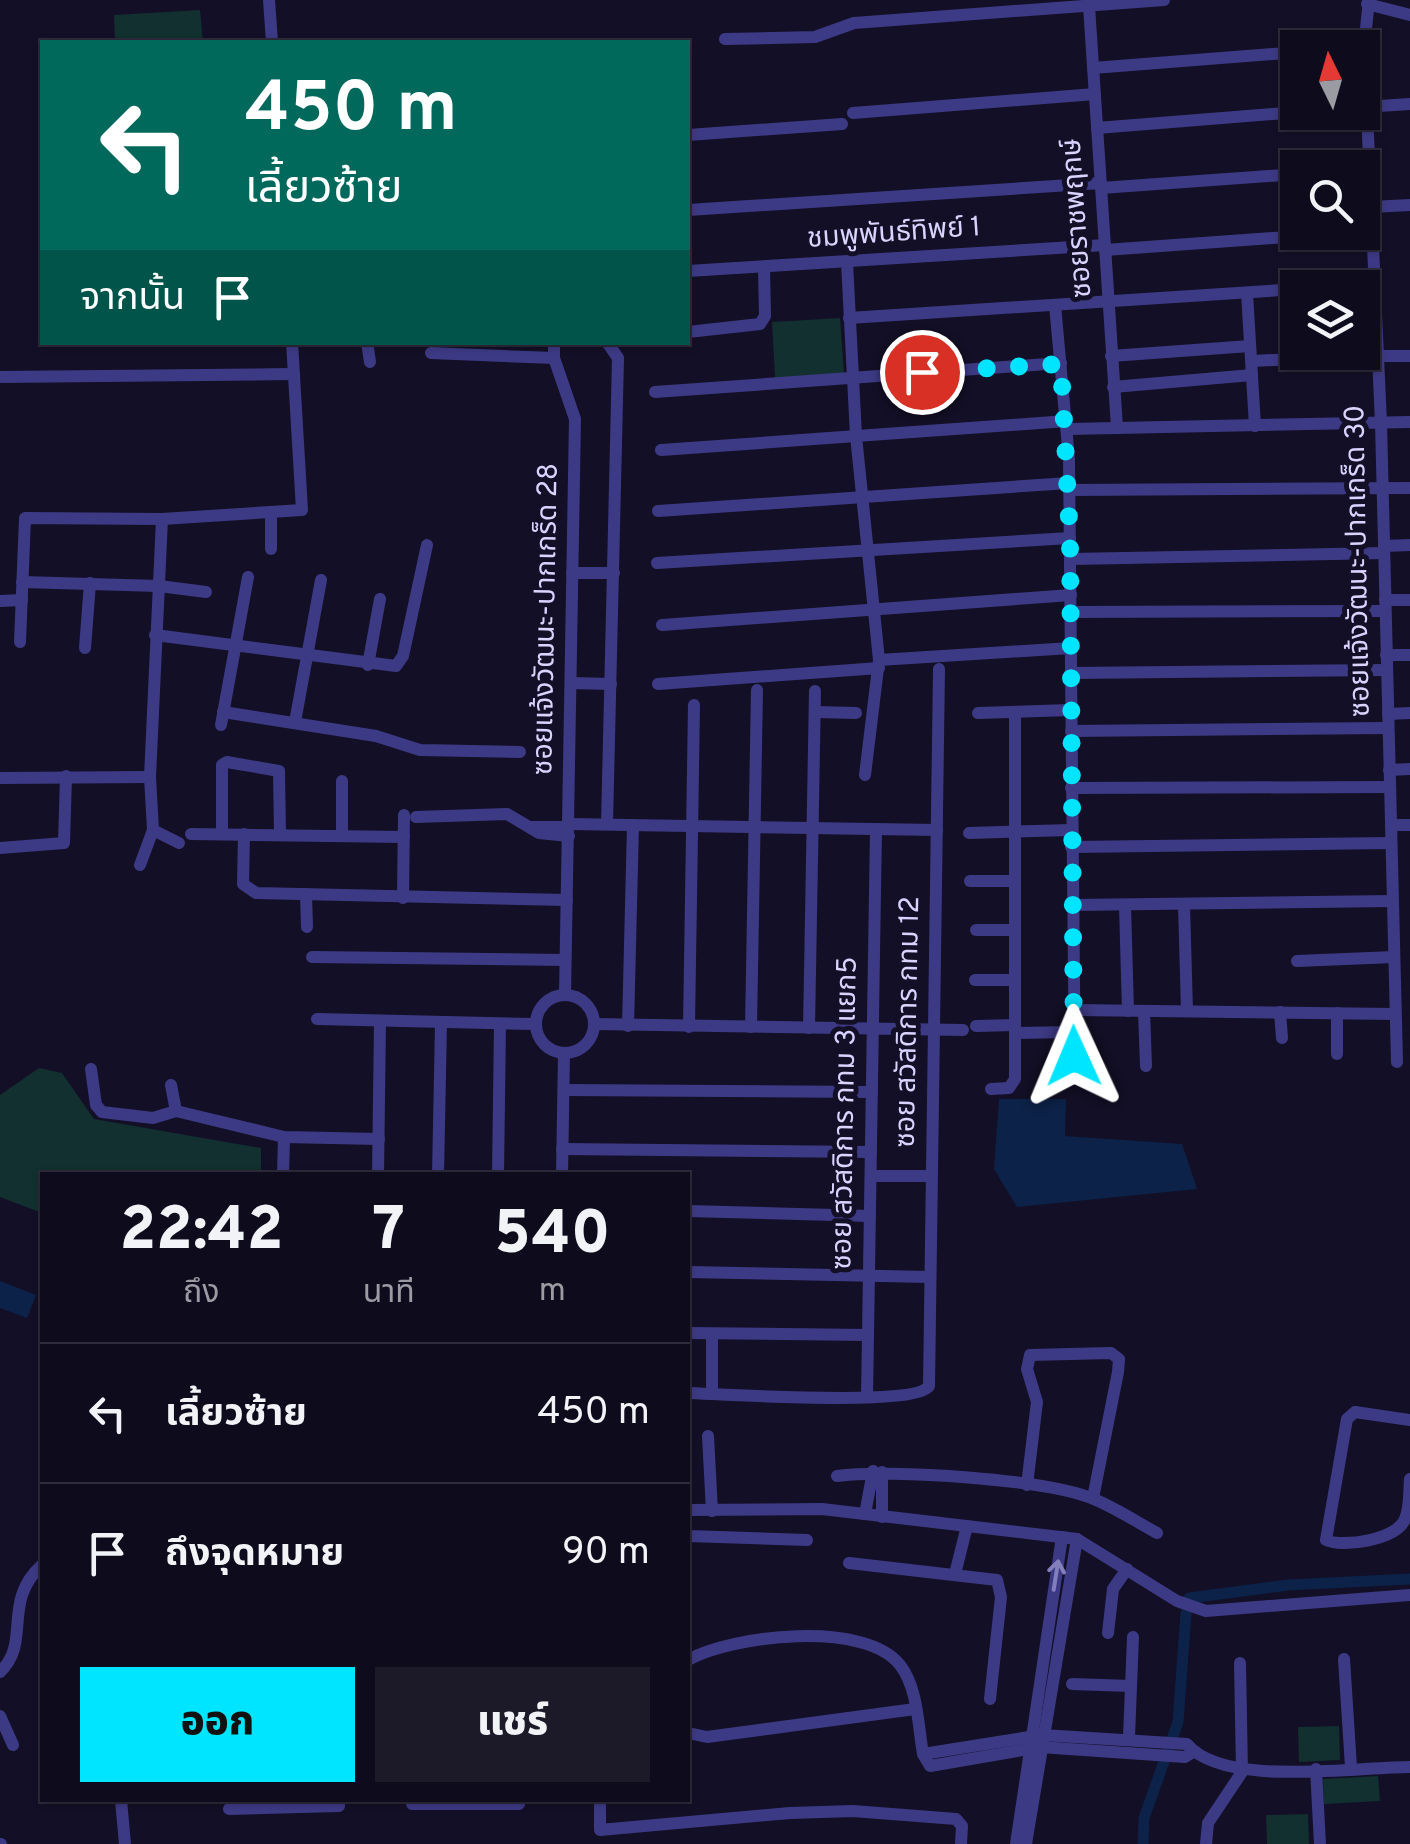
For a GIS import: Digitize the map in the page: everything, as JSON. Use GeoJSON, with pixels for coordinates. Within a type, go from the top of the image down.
{"type":"FeatureCollection","features":[{"type":"Feature","properties":{"kind":"street"},"geometry":{"type":"LineString","coordinates":[[269,0],[272,40]]}},
{"type":"Feature","properties":{"kind":"street"},"geometry":{"type":"LineString","coordinates":[[725,39],[815,36],[854,23],[1164,0]]}},
{"type":"Feature","properties":{"kind":"street"},"geometry":{"type":"LineString","coordinates":[[1368,2],[1410,14]]}},
{"type":"Feature","properties":{"kind":"street","name":"ซอยแจ้งวัฒนะ-ปากเกร็ด 30"},"geometry":{"type":"LineString","coordinates":[[1362,30],[1368,2]]}},
{"type":"Feature","properties":{"kind":"street","name":"ซอยราชพฤกษ์"},"geometry":{"type":"LineString","coordinates":[[1089,6],[1116,427]]}},
{"type":"Feature","properties":{"kind":"street"},"geometry":{"type":"LineString","coordinates":[[1093,68],[1280,53]]}},
{"type":"Feature","properties":{"kind":"street"},"geometry":{"type":"LineString","coordinates":[[853,113],[1095,94]]}},
{"type":"Feature","properties":{"kind":"street"},"geometry":{"type":"LineString","coordinates":[[1380,106],[1410,104]]}},
{"type":"Feature","properties":{"kind":"street"},"geometry":{"type":"LineString","coordinates":[[1097,128],[1280,113]]}},
{"type":"Feature","properties":{"kind":"street"},"geometry":{"type":"LineString","coordinates":[[690,134],[842,124]]}},
{"type":"Feature","properties":{"kind":"street"},"geometry":{"type":"LineString","coordinates":[[690,210],[1280,175]]}},
{"type":"Feature","properties":{"kind":"street"},"geometry":{"type":"LineString","coordinates":[[1380,207],[1410,205]]}},
{"type":"Feature","properties":{"kind":"street","name":"ชมพูพันธ์ทิพย์ 1"},"geometry":{"type":"LineString","coordinates":[[690,271],[1280,237]]}},
{"type":"Feature","properties":{"kind":"street"},"geometry":{"type":"LineString","coordinates":[[847,262],[856,436],[879,664],[865,774]]}},
{"type":"Feature","properties":{"kind":"street"},"geometry":{"type":"LineString","coordinates":[[690,332],[760,324],[765,316],[764,268]]}},
{"type":"Feature","properties":{"kind":"street"},"geometry":{"type":"LineString","coordinates":[[849,318],[1280,290]]}},
{"type":"Feature","properties":{"kind":"street"},"geometry":{"type":"LineString","coordinates":[[1247,293],[1255,426]]}},
{"type":"Feature","properties":{"kind":"street"},"geometry":{"type":"LineString","coordinates":[[1055,305],[1067,425],[1071,558],[1075,1079]]}},
{"type":"Feature","properties":{"kind":"street"},"geometry":{"type":"LineString","coordinates":[[20,642],[25,518],[162,519],[298,513],[304,504],[292,345]]}},
{"type":"Feature","properties":{"kind":"street"},"geometry":{"type":"LineString","coordinates":[[367,345],[370,362]]}},
{"type":"Feature","properties":{"kind":"street","name":"ซอยแจ้งวัฒนะ-ปากเกร็ด 28"},"geometry":{"type":"LineString","coordinates":[[554,345],[554,358],[574,418],[565,995]]}},
{"type":"Feature","properties":{"kind":"street"},"geometry":{"type":"LineString","coordinates":[[607,824],[618,358],[609,345]]}},
{"type":"Feature","properties":{"kind":"street"},"geometry":{"type":"LineString","coordinates":[[1111,356],[1250,346]]}},
{"type":"Feature","properties":{"kind":"street"},"geometry":{"type":"LineString","coordinates":[[431,353],[554,358]]}},
{"type":"Feature","properties":{"kind":"street"},"geometry":{"type":"LineString","coordinates":[[1380,356],[1410,356]]}},
{"type":"Feature","properties":{"kind":"street"},"geometry":{"type":"LineString","coordinates":[[656,392],[1061,364]]}},
{"type":"Feature","properties":{"kind":"street"},"geometry":{"type":"LineString","coordinates":[[1113,387],[1280,364]]}},
{"type":"Feature","properties":{"kind":"street","name":"ซอยแจ้งวัฒนะ-ปากเกร็ด 30"},"geometry":{"type":"LineString","coordinates":[[1379,370],[1395,1014],[1403,1044],[1397,1062]]}},
{"type":"Feature","properties":{"kind":"street"},"geometry":{"type":"LineString","coordinates":[[0,377],[294,374]]}},
{"type":"Feature","properties":{"kind":"street"},"geometry":{"type":"LineString","coordinates":[[661,450],[1067,425],[1410,422]]}},
{"type":"Feature","properties":{"kind":"street"},"geometry":{"type":"LineString","coordinates":[[658,511],[862,495],[1069,486],[1410,488]]}},
{"type":"Feature","properties":{"kind":"street"},"geometry":{"type":"LineString","coordinates":[[271,514],[271,549]]}},
{"type":"Feature","properties":{"kind":"street"},"geometry":{"type":"LineString","coordinates":[[140,865],[153,830],[150,777],[162,519]]}},
{"type":"Feature","properties":{"kind":"street"},"geometry":{"type":"LineString","coordinates":[[657,563],[866,546],[1070,538]]}},
{"type":"Feature","properties":{"kind":"street"},"geometry":{"type":"LineString","coordinates":[[155,635],[386,667],[401,661],[428,546]]}},
{"type":"Feature","properties":{"kind":"street"},"geometry":{"type":"LineString","coordinates":[[1071,558],[1410,546]]}},
{"type":"Feature","properties":{"kind":"street"},"geometry":{"type":"LineString","coordinates":[[572,574],[614,572]]}},
{"type":"Feature","properties":{"kind":"street"},"geometry":{"type":"LineString","coordinates":[[248,577],[222,718],[294,722],[384,738],[420,750],[520,752]]}},
{"type":"Feature","properties":{"kind":"street"},"geometry":{"type":"LineString","coordinates":[[294,722],[321,580]]}},
{"type":"Feature","properties":{"kind":"street"},"geometry":{"type":"LineString","coordinates":[[22,582],[159,586],[206,592]]}},
{"type":"Feature","properties":{"kind":"street"},"geometry":{"type":"LineString","coordinates":[[86,648],[90,583]]}},
{"type":"Feature","properties":{"kind":"street"},"geometry":{"type":"LineString","coordinates":[[662,625],[1071,595]]}},
{"type":"Feature","properties":{"kind":"street"},"geometry":{"type":"LineString","coordinates":[[368,664],[380,598]]}},
{"type":"Feature","properties":{"kind":"street"},"geometry":{"type":"LineString","coordinates":[[0,600],[22,600]]}},
{"type":"Feature","properties":{"kind":"street"},"geometry":{"type":"LineString","coordinates":[[1071,612],[1385,606],[1410,600]]}},
{"type":"Feature","properties":{"kind":"street"},"geometry":{"type":"LineString","coordinates":[[658,684],[1071,648]]}},
{"type":"Feature","properties":{"kind":"street"},"geometry":{"type":"LineString","coordinates":[[1071,673],[1387,662],[1410,655]]}},
{"type":"Feature","properties":{"kind":"street","name":"ซอย สวัสดิการ กทม 12"},"geometry":{"type":"LineString","coordinates":[[867,1397],[925,1393],[931,1377],[938,668]]}},
{"type":"Feature","properties":{"kind":"street"},"geometry":{"type":"LineString","coordinates":[[571,683],[610,684]]}},
{"type":"Feature","properties":{"kind":"street"},"geometry":{"type":"LineString","coordinates":[[751,1028],[756,690]]}},
{"type":"Feature","properties":{"kind":"street"},"geometry":{"type":"LineString","coordinates":[[809,1028],[816,691]]}},
{"type":"Feature","properties":{"kind":"street"},"geometry":{"type":"LineString","coordinates":[[689,1027],[694,705]]}},
{"type":"Feature","properties":{"kind":"street"},"geometry":{"type":"LineString","coordinates":[[978,713],[1071,710]]}},
{"type":"Feature","properties":{"kind":"street"},"geometry":{"type":"LineString","coordinates":[[815,712],[856,713]]}},
{"type":"Feature","properties":{"kind":"street"},"geometry":{"type":"LineString","coordinates":[[991,1089],[1014,1085],[1015,712]]}},
{"type":"Feature","properties":{"kind":"street"},"geometry":{"type":"LineString","coordinates":[[1071,731],[1388,721],[1410,713]]}},
{"type":"Feature","properties":{"kind":"street"},"geometry":{"type":"LineString","coordinates":[[222,834],[222,765],[227,762],[279,771],[280,835]]}},
{"type":"Feature","properties":{"kind":"street"},"geometry":{"type":"LineString","coordinates":[[1390,770],[1410,770]]}},
{"type":"Feature","properties":{"kind":"street"},"geometry":{"type":"LineString","coordinates":[[0,848],[64,843],[66,776]]}},
{"type":"Feature","properties":{"kind":"street"},"geometry":{"type":"LineString","coordinates":[[0,778],[150,777]]}},
{"type":"Feature","properties":{"kind":"street"},"geometry":{"type":"LineString","coordinates":[[342,781],[342,836]]}},
{"type":"Feature","properties":{"kind":"street"},"geometry":{"type":"LineString","coordinates":[[1071,788],[1390,787]]}},
{"type":"Feature","properties":{"kind":"street"},"geometry":{"type":"LineString","coordinates":[[404,898],[404,837],[410,816],[507,814],[539,833],[607,824],[937,830]]}},
{"type":"Feature","properties":{"kind":"street"},"geometry":{"type":"LineString","coordinates":[[628,1026],[633,824]]}},
{"type":"Feature","properties":{"kind":"street"},"geometry":{"type":"LineString","coordinates":[[1391,826],[1410,824]]}},
{"type":"Feature","properties":{"kind":"street","name":"ซอย สวัสดิการ กทม 3 แยก5"},"geometry":{"type":"LineString","coordinates":[[867,1397],[876,829]]}},
{"type":"Feature","properties":{"kind":"street"},"geometry":{"type":"LineString","coordinates":[[153,830],[178,843]]}},
{"type":"Feature","properties":{"kind":"street"},"geometry":{"type":"LineString","coordinates":[[969,833],[1072,830]]}},
{"type":"Feature","properties":{"kind":"street"},"geometry":{"type":"LineString","coordinates":[[191,834],[404,837]]}},
{"type":"Feature","properties":{"kind":"street"},"geometry":{"type":"LineString","coordinates":[[244,834],[243,884],[247,890],[404,898],[567,900]]}},
{"type":"Feature","properties":{"kind":"street"},"geometry":{"type":"LineString","coordinates":[[1071,847],[1391,843]]}},
{"type":"Feature","properties":{"kind":"street"},"geometry":{"type":"LineString","coordinates":[[970,880],[1015,881]]}},
{"type":"Feature","properties":{"kind":"street"},"geometry":{"type":"LineString","coordinates":[[1072,906],[1184,905],[1392,894],[1410,887]]}},
{"type":"Feature","properties":{"kind":"street"},"geometry":{"type":"LineString","coordinates":[[306,894],[307,926]]}},
{"type":"Feature","properties":{"kind":"street"},"geometry":{"type":"LineString","coordinates":[[1184,905],[1187,1012]]}},
{"type":"Feature","properties":{"kind":"street"},"geometry":{"type":"LineString","coordinates":[[1125,906],[1128,1011]]}},
{"type":"Feature","properties":{"kind":"street"},"geometry":{"type":"LineString","coordinates":[[976,930],[1015,930]]}},
{"type":"Feature","properties":{"kind":"street"},"geometry":{"type":"LineString","coordinates":[[1394,938],[1410,938]]}},
{"type":"Feature","properties":{"kind":"street"},"geometry":{"type":"LineString","coordinates":[[312,957],[566,960]]}},
{"type":"Feature","properties":{"kind":"street"},"geometry":{"type":"LineString","coordinates":[[1297,961],[1394,957]]}},
{"type":"Feature","properties":{"kind":"street"},"geometry":{"type":"LineString","coordinates":[[975,980],[1015,980]]}},
{"type":"Feature","properties":{"kind":"street"},"geometry":{"type":"LineString","coordinates":[[1395,990],[1410,991]]}},
{"type":"Feature","properties":{"kind":"street"},"geometry":{"type":"LineString","coordinates":[[565,995],[586,1003],[594,1024],[585,1045],[564,1054],[544,1044],[535,1024],[544,1003],[565,995]]}},
{"type":"Feature","properties":{"kind":"street"},"geometry":{"type":"LineString","coordinates":[[1074,1010],[1395,1014]]}},
{"type":"Feature","properties":{"kind":"street"},"geometry":{"type":"LineString","coordinates":[[1144,1011],[1146,1066]]}},
{"type":"Feature","properties":{"kind":"street"},"geometry":{"type":"LineString","coordinates":[[1280,1012],[1282,1038]]}},
{"type":"Feature","properties":{"kind":"street"},"geometry":{"type":"LineString","coordinates":[[1336,1013],[1337,1054]]}},
{"type":"Feature","properties":{"kind":"street"},"geometry":{"type":"LineString","coordinates":[[317,1019],[535,1024]]}},
{"type":"Feature","properties":{"kind":"street"},"geometry":{"type":"LineString","coordinates":[[378,1172],[380,1020]]}},
{"type":"Feature","properties":{"kind":"street"},"geometry":{"type":"LineString","coordinates":[[438,1172],[441,1022]]}},
{"type":"Feature","properties":{"kind":"street"},"geometry":{"type":"LineString","coordinates":[[498,1172],[500,1024]]}},
{"type":"Feature","properties":{"kind":"street"},"geometry":{"type":"LineString","coordinates":[[594,1024],[1074,1032]]}},
{"type":"Feature","properties":{"kind":"street"},"geometry":{"type":"LineString","coordinates":[[562,1172],[564,1054]]}},
{"type":"Feature","properties":{"kind":"street"},"geometry":{"type":"LineString","coordinates":[[91,1070],[96,1105],[102,1112],[153,1118],[176,1111],[284,1136],[379,1139]]}},
{"type":"Feature","properties":{"kind":"street"},"geometry":{"type":"LineString","coordinates":[[171,1085],[176,1111]]}},
{"type":"Feature","properties":{"kind":"street"},"geometry":{"type":"LineString","coordinates":[[564,1090],[872,1092]]}},
{"type":"Feature","properties":{"kind":"street"},"geometry":{"type":"LineString","coordinates":[[283,1172],[284,1136]]}},
{"type":"Feature","properties":{"kind":"street"},"geometry":{"type":"LineString","coordinates":[[562,1149],[871,1152]]}},
{"type":"Feature","properties":{"kind":"street"},"geometry":{"type":"LineString","coordinates":[[871,1176],[932,1176]]}},
{"type":"Feature","properties":{"kind":"street"},"geometry":{"type":"LineString","coordinates":[[690,1212],[870,1216]]}},
{"type":"Feature","properties":{"kind":"street"},"geometry":{"type":"LineString","coordinates":[[690,1272],[930,1277]]}},
{"type":"Feature","properties":{"kind":"street"},"geometry":{"type":"LineString","coordinates":[[690,1334],[868,1336]]}},
{"type":"Feature","properties":{"kind":"street"},"geometry":{"type":"LineString","coordinates":[[712,1334],[712,1393]]}},
{"type":"Feature","properties":{"kind":"street"},"geometry":{"type":"LineString","coordinates":[[1027,1485],[1037,1402],[1027,1369],[1030,1355],[1111,1353],[1119,1359],[1118,1372],[1093,1498]]}},
{"type":"Feature","properties":{"kind":"street"},"geometry":{"type":"LineString","coordinates":[[690,1393],[867,1397]]}},
{"type":"Feature","properties":{"kind":"street"},"geometry":{"type":"LineString","coordinates":[[1410,1420],[1355,1412],[1346,1419],[1326,1540],[1338,1542],[1396,1531],[1406,1518],[1410,1481]]}},
{"type":"Feature","properties":{"kind":"street"},"geometry":{"type":"LineString","coordinates":[[708,1436],[712,1511]]}},
{"type":"Feature","properties":{"kind":"street"},"geometry":{"type":"LineString","coordinates":[[837,1476],[878,1472],[1027,1485],[1093,1498],[1157,1533]]}},
{"type":"Feature","properties":{"kind":"street"},"geometry":{"type":"LineString","coordinates":[[865,1514],[878,1472]]}},
{"type":"Feature","properties":{"kind":"street"},"geometry":{"type":"LineString","coordinates":[[878,1472],[882,1517]]}},
{"type":"Feature","properties":{"kind":"street"},"geometry":{"type":"LineString","coordinates":[[690,1510],[822,1509],[1070,1538],[1177,1602],[1206,1611],[1410,1595]]}},
{"type":"Feature","properties":{"kind":"street"},"geometry":{"type":"LineString","coordinates":[[740,1510],[740,1538]]}},
{"type":"Feature","properties":{"kind":"street"},"geometry":{"type":"LineString","coordinates":[[955,1574],[967,1526]]}},
{"type":"Feature","properties":{"kind":"street"},"geometry":{"type":"LineString","coordinates":[[690,1536],[807,1540]]}},
{"type":"Feature","properties":{"kind":"street"},"geometry":{"type":"LineString","coordinates":[[1016,1844],[1070,1538]]}},
{"type":"Feature","properties":{"kind":"street"},"geometry":{"type":"LineString","coordinates":[[849,1563],[991,1576],[1001,1590],[990,1698]]}},
{"type":"Feature","properties":{"kind":"street"},"geometry":{"type":"LineString","coordinates":[[0,1672],[12,1658],[22,1586],[40,1567]]}},
{"type":"Feature","properties":{"kind":"street"},"geometry":{"type":"LineString","coordinates":[[1108,1633],[1113,1588],[1127,1569]]}},
{"type":"Feature","properties":{"kind":"street"},"geometry":{"type":"LineString","coordinates":[[690,1659],[723,1647],[810,1636],[860,1640],[880,1648],[903,1670],[915,1709],[922,1754],[927,1764],[936,1766],[1035,1742],[1129,1738],[1168,1749]]}},
{"type":"Feature","properties":{"kind":"street"},"geometry":{"type":"LineString","coordinates":[[1129,1738],[1133,1637]]}},
{"type":"Feature","properties":{"kind":"street"},"geometry":{"type":"LineString","coordinates":[[1344,1659],[1351,1768]]}},
{"type":"Feature","properties":{"kind":"street"},"geometry":{"type":"LineString","coordinates":[[1206,1844],[1208,1823],[1242,1772],[1240,1663]]}},
{"type":"Feature","properties":{"kind":"street"},"geometry":{"type":"LineString","coordinates":[[1072,1684],[1131,1686]]}},
{"type":"Feature","properties":{"kind":"street"},"geometry":{"type":"LineString","coordinates":[[690,1733],[707,1736],[915,1709]]}},
{"type":"Feature","properties":{"kind":"street"},"geometry":{"type":"LineString","coordinates":[[0,1716],[13,1745]]}},
{"type":"Feature","properties":{"kind":"street"},"geometry":{"type":"LineString","coordinates":[[1035,1742],[1168,1749],[1186,1744],[1194,1752],[1242,1772],[1410,1767]]}},
{"type":"Feature","properties":{"kind":"street"},"geometry":{"type":"LineString","coordinates":[[1026,1844],[1035,1742]]}},
{"type":"Feature","properties":{"kind":"street"},"geometry":{"type":"LineString","coordinates":[[1316,1769],[1320,1844]]}},
{"type":"Feature","properties":{"kind":"street"},"geometry":{"type":"LineString","coordinates":[[121,1802],[125,1844]]}},
{"type":"Feature","properties":{"kind":"street"},"geometry":{"type":"LineString","coordinates":[[229,1809],[339,1806],[339,1802]]}},
{"type":"Feature","properties":{"kind":"street"},"geometry":{"type":"LineString","coordinates":[[412,1802],[519,1804]]}},
{"type":"Feature","properties":{"kind":"street"},"geometry":{"type":"LineString","coordinates":[[600,1802],[600,1837],[854,1811],[956,1819],[962,1826],[961,1844]]}},
{"type":"Feature","properties":{"kind":"green space"},"geometry":{"type":"Polygon","coordinates":[[[200,10],[203,40],[115,40],[114,15],[200,10]]]}},
{"type":"Feature","properties":{"kind":"green space"},"geometry":{"type":"Polygon","coordinates":[[[840,318],[844,373],[775,378],[772,322],[840,318]]]}},
{"type":"Feature","properties":{"kind":"green space"},"geometry":{"type":"Polygon","coordinates":[[[39,1068],[62,1073],[94,1119],[261,1148],[261,1172],[40,1172],[40,1212],[0,1197],[0,1095],[39,1068]]]}},
{"type":"Feature","properties":{"kind":"green space"},"geometry":{"type":"Polygon","coordinates":[[[1339,1726],[1340,1760],[1299,1762],[1298,1727],[1339,1726]]]}},
{"type":"Feature","properties":{"kind":"green space"},"geometry":{"type":"Polygon","coordinates":[[[1378,1776],[1380,1801],[1324,1804],[1323,1779],[1378,1776]]]}},
{"type":"Feature","properties":{"kind":"green space"},"geometry":{"type":"Polygon","coordinates":[[[1308,1814],[1309,1844],[1267,1844],[1266,1815],[1308,1814]]]}},
{"type":"Feature","properties":{"kind":"water"},"geometry":{"type":"Polygon","coordinates":[[[999,1099],[1066,1099],[1065,1136],[1182,1144],[1197,1189],[1017,1207],[994,1169],[999,1099]]]}},
{"type":"Feature","properties":{"kind":"water"},"geometry":{"type":"Polygon","coordinates":[[[0,1281],[36,1295],[27,1318],[0,1308],[0,1281]]]}},
{"type":"Feature","properties":{"kind":"waterway"},"geometry":{"type":"LineString","coordinates":[[1189,1598],[1288,1585],[1410,1579]]}},
{"type":"Feature","properties":{"kind":"waterway"},"geometry":{"type":"LineString","coordinates":[[1143,1844],[1144,1818],[1178,1722],[1186,1613]]}},
{"type":"Feature","properties":{"kind":"route"},"geometry":{"type":"LineString","coordinates":[[922,372],[1061,364],[1068,429],[1074,1056]]}}]}
